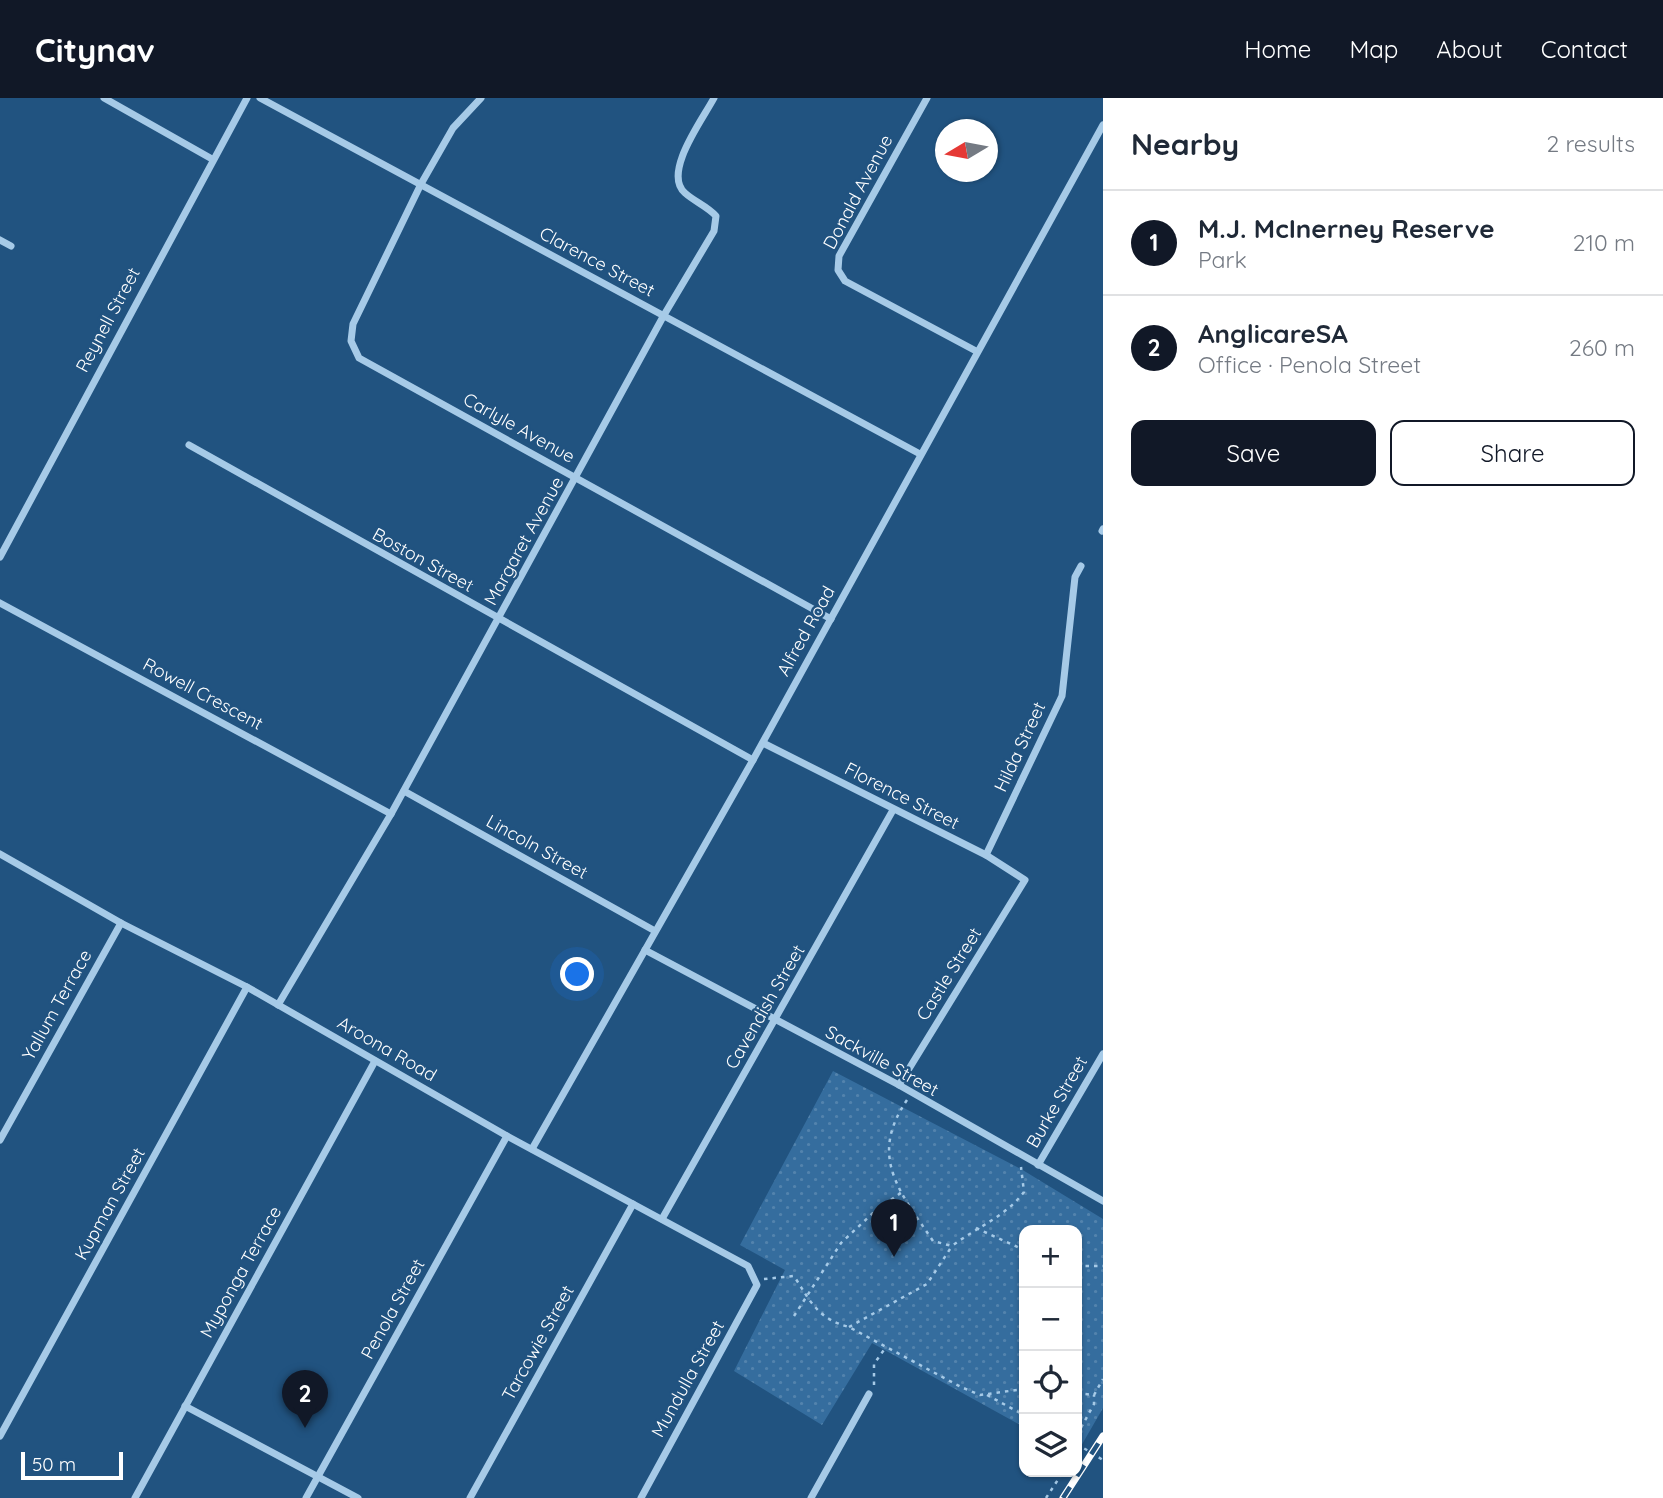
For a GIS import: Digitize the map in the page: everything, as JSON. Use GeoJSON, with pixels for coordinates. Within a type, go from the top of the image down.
{"type":"FeatureCollection","features":[{"type":"Feature","properties":{"kind":"street"},"geometry":{"type":"LineString","coordinates":[[104,98],[212,159]]}},
{"type":"Feature","properties":{"kind":"street","name":"Reynell Street"},"geometry":{"type":"LineString","coordinates":[[0,557],[247,98]]}},
{"type":"Feature","properties":{"kind":"street","name":"Clarence Street"},"geometry":{"type":"LineString","coordinates":[[260,98],[920,454]]}},
{"type":"Feature","properties":{"kind":"street"},"geometry":{"type":"LineString","coordinates":[[421,184],[453,128],[481,98]]}},
{"type":"Feature","properties":{"kind":"street","name":"Margaret Avenue"},"geometry":{"type":"LineString","coordinates":[[278,1005],[404,791],[664,315],[714,231],[716,216],[708,207],[683,193],[676,181],[678,165],[714,98]]}},
{"type":"Feature","properties":{"kind":"street","name":"Donald Avenue"},"geometry":{"type":"LineString","coordinates":[[927,98],[839,256],[838,270],[845,281],[976,351]]}},
{"type":"Feature","properties":{"kind":"street","name":"Alfred Road"},"geometry":{"type":"LineString","coordinates":[[532,1149],[753,761],[976,351],[1103,125]]}},
{"type":"Feature","properties":{"kind":"street","name":"Carlyle Avenue"},"geometry":{"type":"LineString","coordinates":[[421,184],[353,324],[351,341],[359,358],[831,619]]}},
{"type":"Feature","properties":{"kind":"street"},"geometry":{"type":"LineString","coordinates":[[0,240],[11,246]]}},
{"type":"Feature","properties":{"kind":"street","name":"Boston Street"},"geometry":{"type":"LineString","coordinates":[[189,445],[753,761]]}},
{"type":"Feature","properties":{"kind":"street","name":"Hilda Street"},"geometry":{"type":"LineString","coordinates":[[986,855],[1062,696],[1075,578],[1081,565]]}},
{"type":"Feature","properties":{"kind":"street","name":"Rowell Crescent"},"geometry":{"type":"LineString","coordinates":[[0,603],[391,814]]}},
{"type":"Feature","properties":{"kind":"street","name":"Florence Street"},"geometry":{"type":"LineString","coordinates":[[763,743],[986,855],[1025,880]]}},
{"type":"Feature","properties":{"kind":"street","name":"Lincoln Street"},"geometry":{"type":"LineString","coordinates":[[404,791],[655,931]]}},
{"type":"Feature","properties":{"kind":"street","name":"Cavendish Street"},"geometry":{"type":"LineString","coordinates":[[662,1219],[893,810]]}},
{"type":"Feature","properties":{"kind":"street","name":"Aroona Road"},"geometry":{"type":"LineString","coordinates":[[0,854],[121,923],[247,987],[507,1136],[748,1266],[755,1277]]}},
{"type":"Feature","properties":{"kind":"street","name":"Castle Street"},"geometry":{"type":"LineString","coordinates":[[899,1085],[1025,880]]}},
{"type":"Feature","properties":{"kind":"street","name":"Yallum Terrace"},"geometry":{"type":"LineString","coordinates":[[0,1140],[121,923]]}},
{"type":"Feature","properties":{"kind":"street","name":"Sackville Street"},"geometry":{"type":"LineString","coordinates":[[645,950],[899,1085],[1103,1201]]}},
{"type":"Feature","properties":{"kind":"street","name":"Kupman Street"},"geometry":{"type":"LineString","coordinates":[[0,1436],[247,987]]}},
{"type":"Feature","properties":{"kind":"street","name":"Burke Street"},"geometry":{"type":"LineString","coordinates":[[1038,1165],[1103,1054]]}},
{"type":"Feature","properties":{"kind":"street","name":"Myponga Terrace"},"geometry":{"type":"LineString","coordinates":[[135,1498],[375,1061]]}},
{"type":"Feature","properties":{"kind":"street","name":"Penola Street"},"geometry":{"type":"LineString","coordinates":[[306,1498],[507,1136]]}},
{"type":"Feature","properties":{"kind":"street","name":"Tarcowie Street"},"geometry":{"type":"LineString","coordinates":[[470,1498],[633,1204]]}},
{"type":"Feature","properties":{"kind":"street","name":"Mundulla Street"},"geometry":{"type":"LineString","coordinates":[[641,1498],[757,1285],[755,1277]]}},
{"type":"Feature","properties":{"kind":"street"},"geometry":{"type":"LineString","coordinates":[[811,1498],[870,1394]]}},
{"type":"Feature","properties":{"kind":"street"},"geometry":{"type":"LineString","coordinates":[[185,1406],[358,1498]]}},
{"type":"Feature","properties":{"kind":"path"},"geometry":{"type":"LineString","coordinates":[[911,1094],[893,1123],[888,1150],[895,1182],[933,1241],[952,1246]]}},
{"type":"Feature","properties":{"kind":"path"},"geometry":{"type":"LineString","coordinates":[[849,1327],[927,1284],[952,1246],[976,1228],[1009,1212],[1024,1192],[1021,1168],[1025,1157]]}},
{"type":"Feature","properties":{"kind":"path"},"geometry":{"type":"LineString","coordinates":[[794,1316],[824,1268],[854,1228],[902,1192]]}},
{"type":"Feature","properties":{"kind":"path"},"geometry":{"type":"LineString","coordinates":[[976,1228],[1019,1249]]}},
{"type":"Feature","properties":{"kind":"path"},"geometry":{"type":"LineString","coordinates":[[1082,1266],[1103,1266]]}},
{"type":"Feature","properties":{"kind":"path"},"geometry":{"type":"LineString","coordinates":[[755,1277],[794,1276],[820,1314],[829,1322],[849,1327],[961,1387],[987,1394],[1022,1414]]}},
{"type":"Feature","properties":{"kind":"path"},"geometry":{"type":"LineString","coordinates":[[870,1394],[876,1383],[874,1364],[886,1347]]}},
{"type":"Feature","properties":{"kind":"path"},"geometry":{"type":"LineString","coordinates":[[1082,1426],[1103,1379]]}},
{"type":"Feature","properties":{"kind":"path"},"geometry":{"type":"LineString","coordinates":[[987,1394],[1019,1390]]}},
{"type":"Feature","properties":{"kind":"path"},"geometry":{"type":"LineString","coordinates":[[1082,1394],[1094,1395]]}},
{"type":"Feature","properties":{"kind":"path"},"geometry":{"type":"LineString","coordinates":[[1082,1447],[1103,1460]]}},
{"type":"Feature","properties":{"kind":"path"},"geometry":{"type":"LineString","coordinates":[[1046,1498],[1060,1477]]}},
{"type":"Feature","properties":{"kind":"shaded area"},"geometry":{"type":"Polygon","coordinates":[[[833,1071],[1021,1169],[1103,1219],[1103,1408],[1082,1444],[1082,1225],[1019,1225],[1019,1424],[872,1343],[822,1425],[734,1371],[785,1270],[740,1245],[833,1071]]]}},
{"type":"Feature","properties":{"kind":"railway"},"geometry":{"type":"LineString","coordinates":[[1063,1498],[1103,1436]]}},
{"type":"Feature","properties":{"kind":"place","name":"M.J. McInerney Reserve"},"geometry":{"type":"Point","coordinates":[894,1257]}},
{"type":"Feature","properties":{"kind":"place","name":"AnglicareSA"},"geometry":{"type":"Point","coordinates":[305,1428]}}]}
